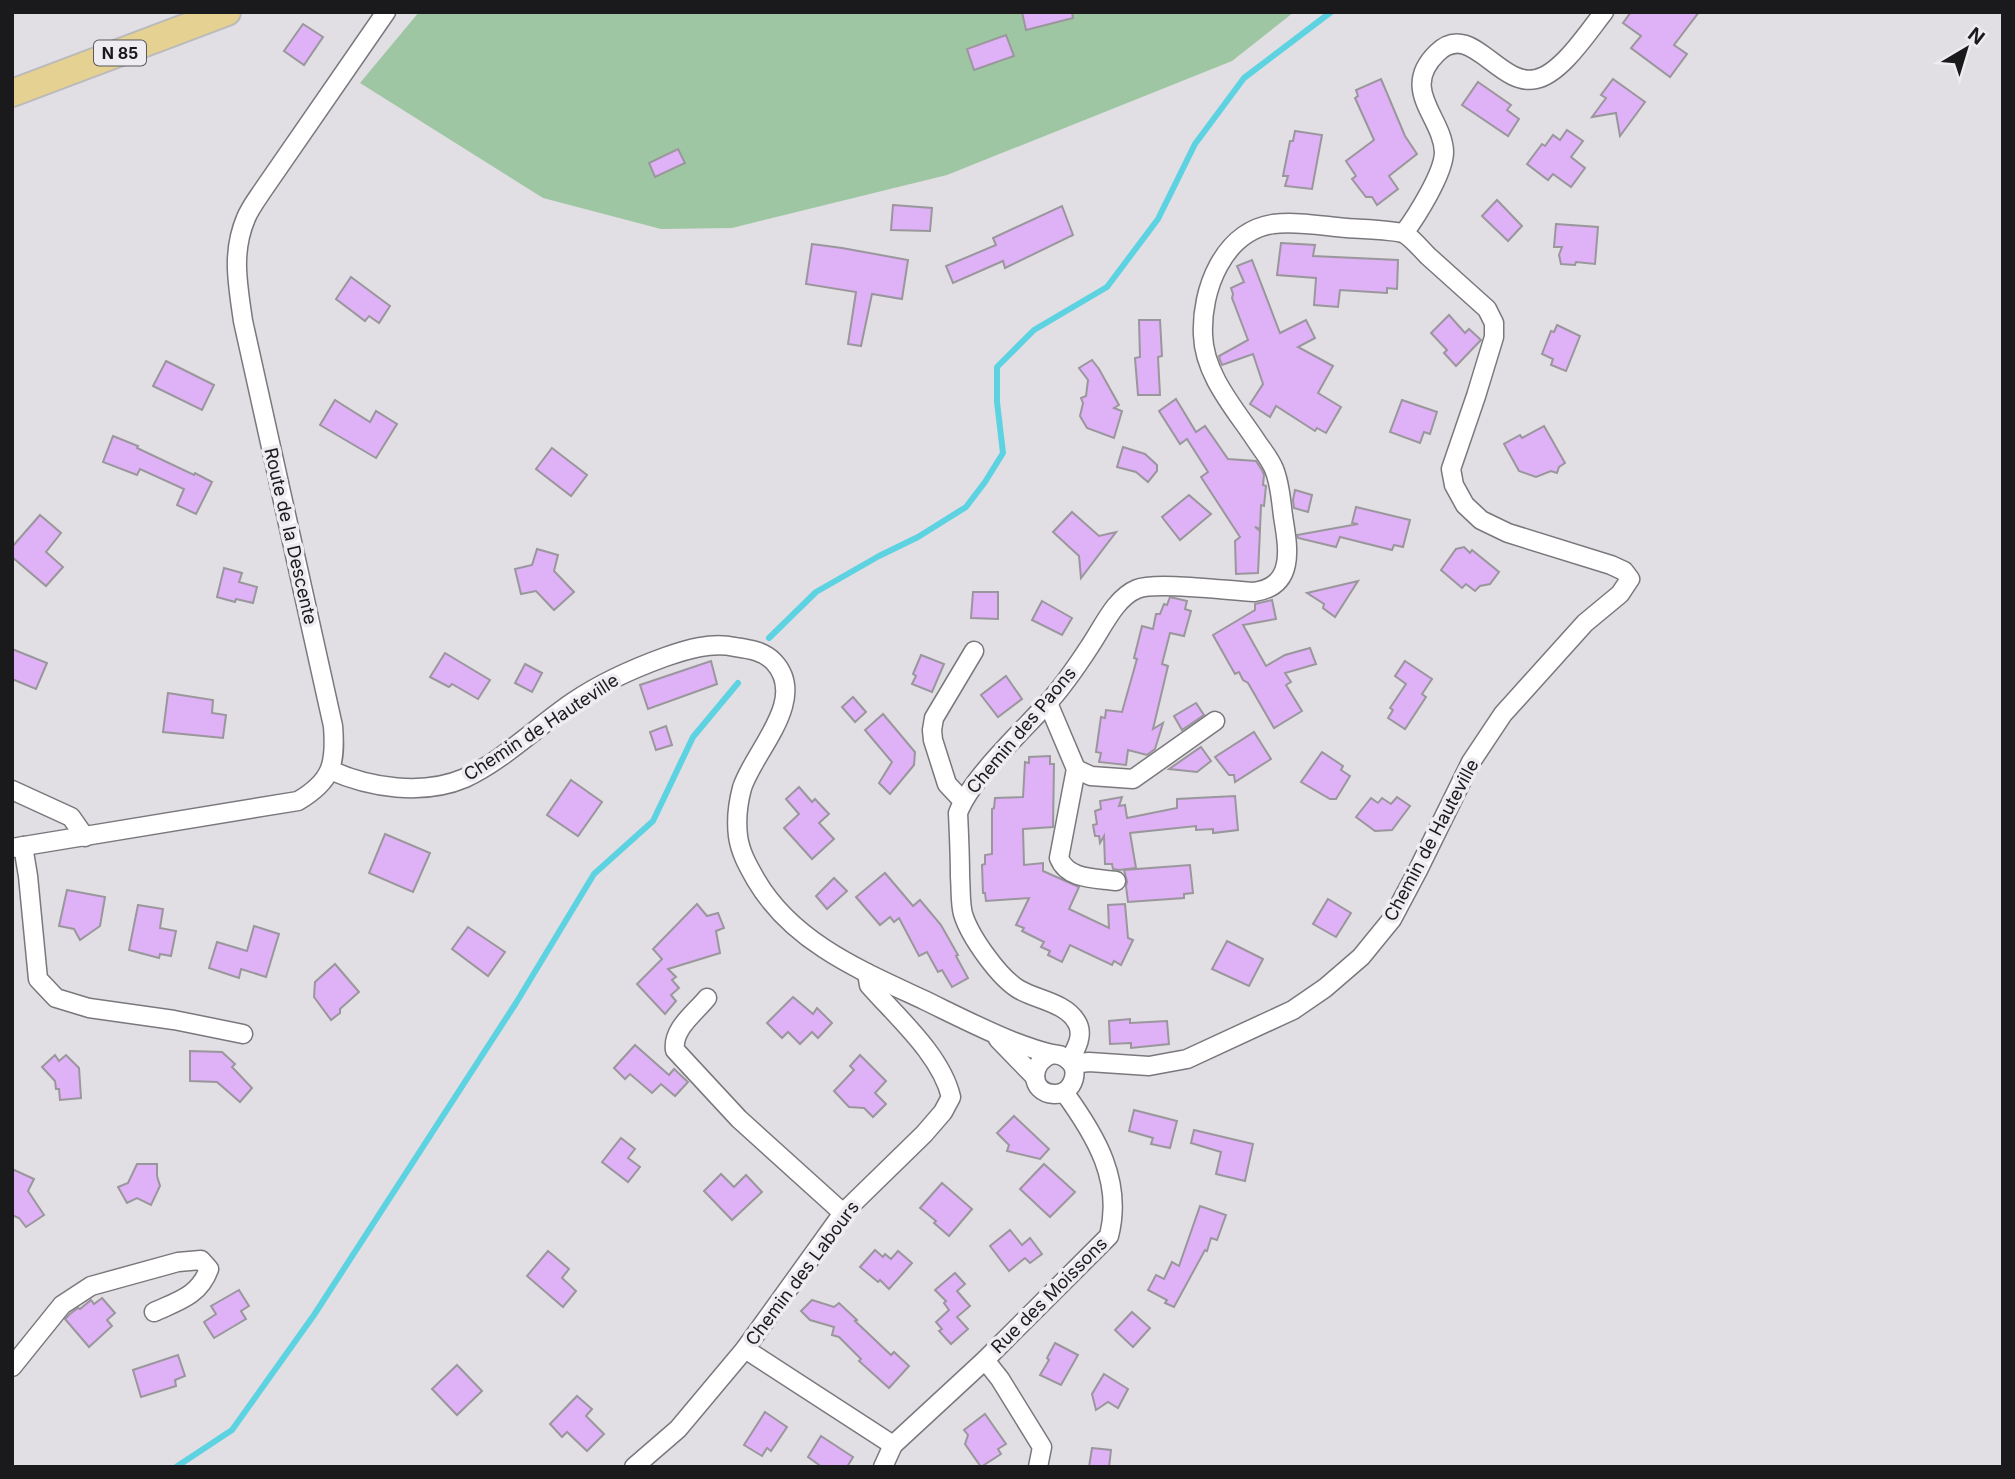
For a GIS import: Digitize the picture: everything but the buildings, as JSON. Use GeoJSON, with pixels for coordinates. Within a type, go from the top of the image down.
{"type":"FeatureCollection","features":[{"type":"Feature","properties":{"kind":"main road","name":"N 85"},"geometry":{"type":"LineString","coordinates":[[12,93],[227,12]]}},
{"type":"Feature","properties":{"kind":"street","name":"Route de la Descente"},"geometry":{"type":"LineString","coordinates":[[330,770],[335,749],[333,726],[243,321],[236,273],[237,247],[246,217],[263,190],[386,12]]}},
{"type":"Feature","properties":{"kind":"street"},"geometry":{"type":"LineString","coordinates":[[1404,233],[1442,165],[1444,152],[1441,139],[1427,110],[1422,92],[1422,79],[1434,55],[1446,45],[1458,43],[1472,47],[1510,75],[1536,79],[1561,64],[1604,12]]}},
{"type":"Feature","properties":{"kind":"street","name":"Chemin des Paons"},"geometry":{"type":"LineString","coordinates":[[1065,1060],[1076,1048],[1080,1031],[1077,1021],[1060,1007],[1032,996],[1005,980],[994,968],[964,915],[958,813],[962,800],[1048,703],[1117,604],[1134,590],[1152,586],[1254,592],[1264,591],[1280,578],[1287,558],[1287,543],[1275,471],[1215,377],[1203,338],[1206,295],[1223,258],[1253,231],[1271,225],[1293,223],[1404,233]]}},
{"type":"Feature","properties":{"kind":"street","name":"Chemin de Hauteville"},"geometry":{"type":"LineString","coordinates":[[330,770],[374,785],[411,788],[435,786],[463,779],[484,768],[574,701],[611,678],[690,648],[723,645],[757,651],[773,661],[783,676],[785,693],[783,709],[742,786],[738,809],[738,835],[744,861],[765,896],[789,923],[819,947],[989,1031],[1065,1060],[1149,1066],[1167,1064],[1187,1059],[1293,1010],[1325,988],[1361,957],[1392,919],[1471,762],[1503,714],[1585,623],[1620,594],[1630,579],[1624,571],[1611,565],[1508,533],[1480,520],[1465,505],[1454,485],[1451,469],[1494,337],[1494,323],[1487,309],[1404,233]]}},
{"type":"Feature","properties":{"kind":"street"},"geometry":{"type":"LineString","coordinates":[[962,800],[947,784],[932,730],[934,718],[974,651]]}},
{"type":"Feature","properties":{"kind":"street"},"geometry":{"type":"LineString","coordinates":[[1048,703],[1076,769],[1059,859],[1063,868],[1077,876],[1116,881]]}},
{"type":"Feature","properties":{"kind":"street"},"geometry":{"type":"LineString","coordinates":[[1076,769],[1091,776],[1133,779],[1215,722]]}},
{"type":"Feature","properties":{"kind":"street"},"geometry":{"type":"LineString","coordinates":[[243,1034],[174,1020],[89,1008],[56,998],[38,979],[28,876],[18,847],[298,801],[323,783],[330,770]]}},
{"type":"Feature","properties":{"kind":"street"},"geometry":{"type":"LineString","coordinates":[[12,790],[71,817],[85,837]]}},
{"type":"Feature","properties":{"kind":"street","name":"Chemin des Labours"},"geometry":{"type":"LineString","coordinates":[[634,1467],[678,1429],[745,1349],[843,1213],[924,1134],[943,1112],[951,1097],[947,1081],[929,1053],[869,985],[867,973]]}},
{"type":"Feature","properties":{"kind":"street"},"geometry":{"type":"LineString","coordinates":[[708,998],[677,1033],[675,1050],[739,1119],[843,1213]]}},
{"type":"Feature","properties":{"kind":"street","name":"Chemin de Hauteville"},"geometry":{"type":"LineString","coordinates":[[989,1031],[1034,1077]]}},
{"type":"Feature","properties":{"kind":"street"},"geometry":{"type":"LineString","coordinates":[[1041,1059],[1065,1060],[1074,1077],[1070,1088],[1064,1092],[1046,1093],[1034,1077],[1041,1059]]}},
{"type":"Feature","properties":{"kind":"street","name":"Rue des Moissons"},"geometry":{"type":"LineString","coordinates":[[883,1467],[893,1444],[985,1360],[1109,1236],[1114,1217],[1113,1189],[1101,1149],[1064,1092]]}},
{"type":"Feature","properties":{"kind":"street"},"geometry":{"type":"LineString","coordinates":[[12,1367],[62,1305],[91,1286],[178,1262],[201,1260],[209,1269],[204,1283],[190,1295],[154,1312]]}},
{"type":"Feature","properties":{"kind":"street"},"geometry":{"type":"LineString","coordinates":[[745,1349],[893,1444]]}},
{"type":"Feature","properties":{"kind":"street"},"geometry":{"type":"LineString","coordinates":[[985,1360],[1000,1379],[1042,1447],[1038,1467]]}},
{"type":"Feature","properties":{"kind":"green space"},"geometry":{"type":"Polygon","coordinates":[[[419,12],[1294,12],[1232,61],[947,175],[732,228],[661,229],[543,198],[360,83],[419,12]]]}},
{"type":"Feature","properties":{"kind":"waterway"},"geometry":{"type":"LineString","coordinates":[[769,638],[816,592],[918,537],[966,507],[1003,453],[997,402],[997,367],[1034,330],[1107,287],[1158,219],[1195,144],[1244,78],[1331,12]]}},
{"type":"Feature","properties":{"kind":"waterway"},"geometry":{"type":"LineString","coordinates":[[176,1467],[232,1430],[314,1315],[516,1003],[594,874],[653,821],[693,737],[738,683]]}}]}
